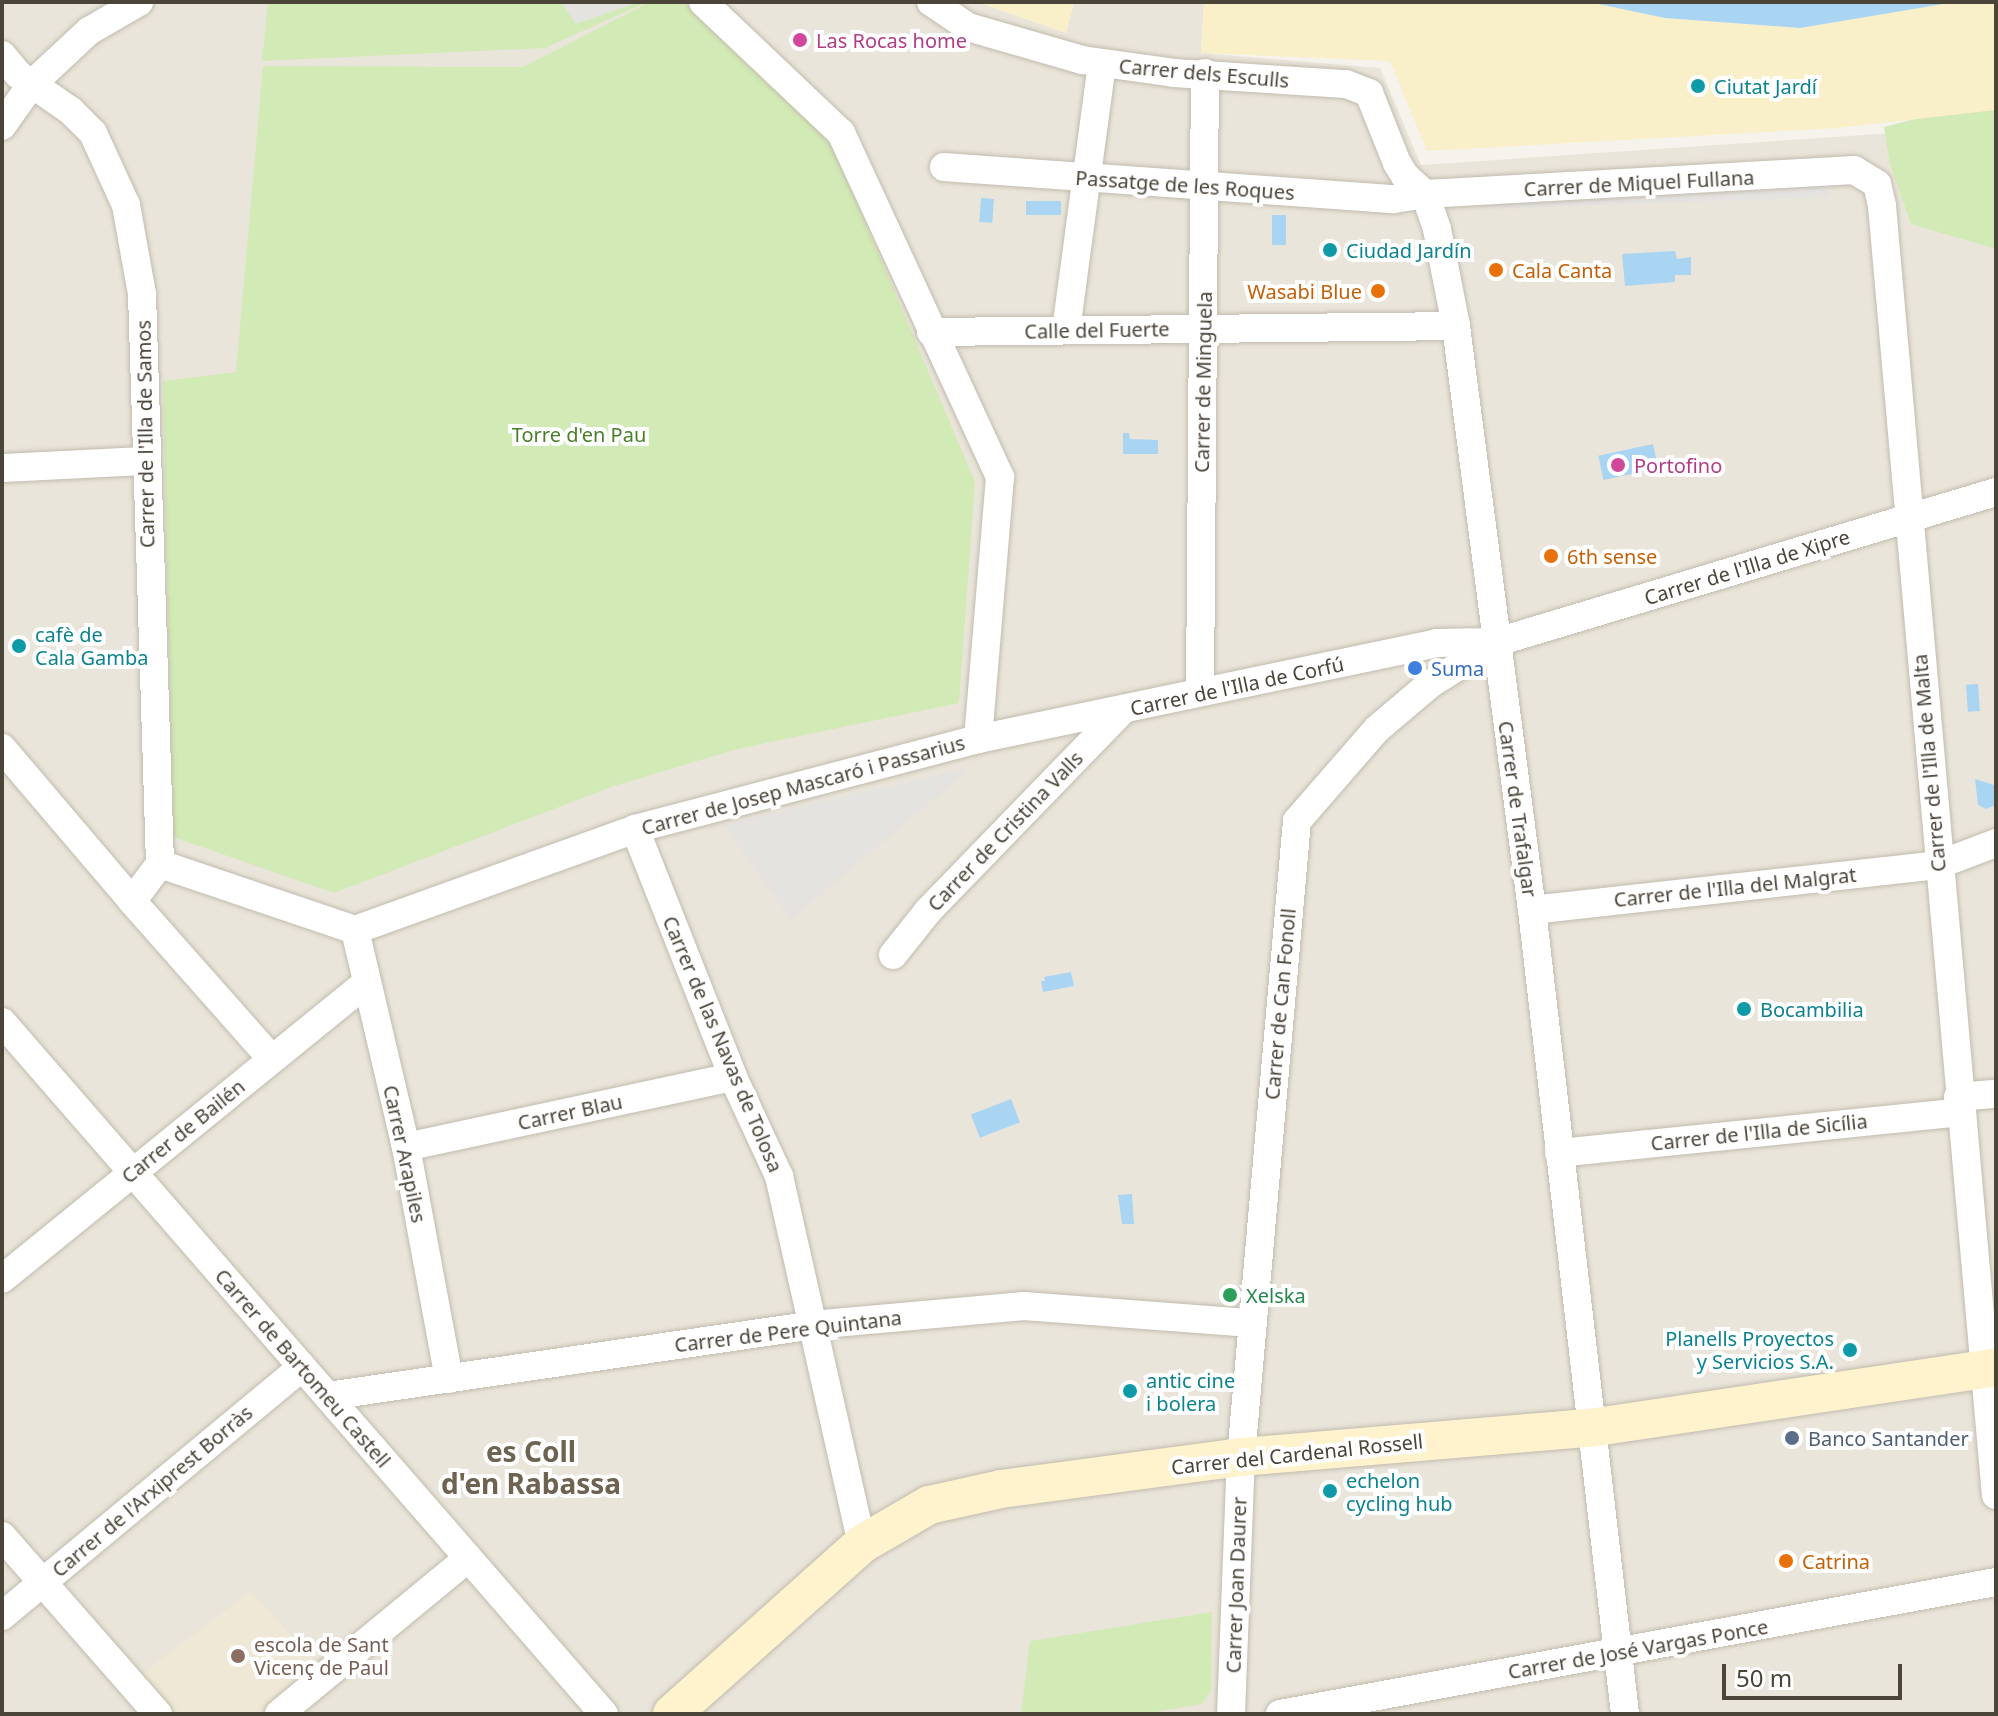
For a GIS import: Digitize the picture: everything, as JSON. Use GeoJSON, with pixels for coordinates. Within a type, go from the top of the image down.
{"type":"FeatureCollection","features":[{"type":"Feature","properties":{"kind":"street"},"geometry":{"type":"LineString","coordinates":[[2,126],[31,85],[89,31],[139,2]]}},
{"type":"Feature","properties":{"kind":"street","name":"Carrer de Josep Mascaró i Passarius"},"geometry":{"type":"LineString","coordinates":[[355,930],[635,829],[978,739],[1000,477],[841,133],[703,2]]}},
{"type":"Feature","properties":{"kind":"street","name":"Carrer dels Esculls"},"geometry":{"type":"LineString","coordinates":[[931,2],[968,27],[1100,74],[1205,73],[1346,84],[1369,93],[1397,163],[1405,176],[1425,194]]}},
{"type":"Feature","properties":{"kind":"street","name":"Carrer de l'Illa de Samos"},"geometry":{"type":"LineString","coordinates":[[2,55],[31,85],[71,111],[93,133],[126,205],[142,294],[160,864]]}},
{"type":"Feature","properties":{"kind":"street","name":"Carrer de Minguela"},"geometry":{"type":"LineString","coordinates":[[1200,692],[1205,73]]}},
{"type":"Feature","properties":{"kind":"street"},"geometry":{"type":"LineString","coordinates":[[1066,330],[1100,74]]}},
{"type":"Feature","properties":{"kind":"street","name":"Passatge de les Roques"},"geometry":{"type":"LineString","coordinates":[[944,167],[1394,199],[1425,194]]}},
{"type":"Feature","properties":{"kind":"street","name":"Carrer de Miquel Fullana"},"geometry":{"type":"LineString","coordinates":[[1425,194],[1854,170]]}},
{"type":"Feature","properties":{"kind":"street","name":"Carrer de l'Illa de Malta"},"geometry":{"type":"LineString","coordinates":[[1854,170],[1877,184],[1882,206],[1959,1104],[1990,1368],[1996,1495]]}},
{"type":"Feature","properties":{"kind":"street","name":"Carrer de Trafalgar"},"geometry":{"type":"LineString","coordinates":[[1425,194],[1437,229],[1456,326],[1532,910],[1625,1714]]}},
{"type":"Feature","properties":{"kind":"street","name":"Calle del Fuerte"},"geometry":{"type":"LineString","coordinates":[[931,332],[1456,326]]}},
{"type":"Feature","properties":{"kind":"street"},"geometry":{"type":"LineString","coordinates":[[2,468],[145,461]]}},
{"type":"Feature","properties":{"kind":"street","name":"Carrer de l'Illa de Xipre"},"geometry":{"type":"LineString","coordinates":[[1497,642],[1996,492]]}},
{"type":"Feature","properties":{"kind":"street","name":"Carrer de l'Illa de Corfú"},"geometry":{"type":"LineString","coordinates":[[978,739],[1437,643],[1497,642]]}},
{"type":"Feature","properties":{"kind":"street","name":"Carrer de Can Fonoll"},"geometry":{"type":"LineString","coordinates":[[1241,1457],[1297,821],[1377,729],[1430,684],[1497,642]]}},
{"type":"Feature","properties":{"kind":"street","name":"Carrer de Cristina Valls"},"geometry":{"type":"LineString","coordinates":[[893,955],[928,911],[1122,711]]}},
{"type":"Feature","properties":{"kind":"street"},"geometry":{"type":"LineString","coordinates":[[2,748],[272,1059]]}},
{"type":"Feature","properties":{"kind":"street","name":"Carrer de las Navas de Tolosa"},"geometry":{"type":"LineString","coordinates":[[635,829],[733,1077],[779,1176],[862,1544]]}},
{"type":"Feature","properties":{"kind":"street","name":"Carrer de l'Illa del Malgrat"},"geometry":{"type":"LineString","coordinates":[[1532,910],[1938,865],[1996,843]]}},
{"type":"Feature","properties":{"kind":"street"},"geometry":{"type":"LineString","coordinates":[[132,901],[160,864],[355,930]]}},
{"type":"Feature","properties":{"kind":"street","name":"Carrer Arapiles"},"geometry":{"type":"LineString","coordinates":[[355,930],[365,984],[406,1147],[449,1379]]}},
{"type":"Feature","properties":{"kind":"street","name":"Carrer de Bailén"},"geometry":{"type":"LineString","coordinates":[[2,1279],[365,984]]}},
{"type":"Feature","properties":{"kind":"street","name":"Carrer de Bartomeu Castell"},"geometry":{"type":"LineString","coordinates":[[2,1022],[604,1714]]}},
{"type":"Feature","properties":{"kind":"street","name":"Carrer Blau"},"geometry":{"type":"LineString","coordinates":[[406,1147],[733,1077]]}},
{"type":"Feature","properties":{"kind":"street","name":"Carrer de l'Illa de Sicília"},"geometry":{"type":"LineString","coordinates":[[1559,1153],[1959,1104],[1996,1094]]}},
{"type":"Feature","properties":{"kind":"street","name":"Carrer de Pere Quintana"},"geometry":{"type":"LineString","coordinates":[[328,1396],[812,1325],[1024,1306],[1251,1323]]}},
{"type":"Feature","properties":{"kind":"street","name":"Carrer de l'Arxiprest Borràs"},"geometry":{"type":"LineString","coordinates":[[2,1616],[302,1367]]}},
{"type":"Feature","properties":{"kind":"street","name":"Carrer del Cardenal Rossell"},"geometry":{"type":"LineString","coordinates":[[672,1714],[862,1544],[929,1505],[1001,1489],[1241,1457],[1590,1428],[1990,1368]]}},
{"type":"Feature","properties":{"kind":"street","name":"Carrer Joan Daurer"},"geometry":{"type":"LineString","coordinates":[[1231,1714],[1241,1457]]}},
{"type":"Feature","properties":{"kind":"street"},"geometry":{"type":"LineString","coordinates":[[2,1536],[158,1714]]}},
{"type":"Feature","properties":{"kind":"street"},"geometry":{"type":"LineString","coordinates":[[279,1714],[468,1558]]}},
{"type":"Feature","properties":{"kind":"street","name":"Carrer de José Vargas Ponce"},"geometry":{"type":"LineString","coordinates":[[1280,1714],[1996,1582]]}},
{"type":"Feature","properties":{"kind":"shaded area"},"geometry":{"type":"Polygon","coordinates":[[[2,2],[977,2],[1066,33],[1074,2],[1204,2],[1201,53],[1380,68],[1421,165],[1996,126],[1996,1714],[2,1714],[2,2]]]}},
{"type":"Feature","properties":{"kind":"shaded area"},"geometry":{"type":"Polygon","coordinates":[[[561,2],[639,2],[576,24],[561,2]]]}},
{"type":"Feature","properties":{"kind":"shaded area"},"geometry":{"type":"Polygon","coordinates":[[[1827,172],[1828,197],[1480,209],[1479,184],[1827,172]]]}},
{"type":"Feature","properties":{"kind":"shaded area"},"geometry":{"type":"Polygon","coordinates":[[[966,768],[963,775],[791,920],[723,825],[966,768]]]}},
{"type":"Feature","properties":{"kind":"shaded area","name":"escola de Sant Vicenç de Paul"},"geometry":{"type":"Polygon","coordinates":[[[251,1591],[318,1666],[260,1714],[176,1714],[142,1674],[251,1591]]]}},
{"type":"Feature","properties":{"kind":"green space"},"geometry":{"type":"Polygon","coordinates":[[[268,2],[647,2],[545,48],[262,61],[268,2]]]}},
{"type":"Feature","properties":{"kind":"green space","name":"Torre d'en Pau"},"geometry":{"type":"Polygon","coordinates":[[[650,2],[683,2],[834,135],[863,217],[975,482],[959,703],[737,749],[611,787],[334,893],[173,837],[163,381],[236,372],[263,66],[523,67],[650,2]]]}},
{"type":"Feature","properties":{"kind":"green space"},"geometry":{"type":"Polygon","coordinates":[[[1996,98],[1996,249],[1911,224],[1890,164],[1884,127],[1996,98]]]}},
{"type":"Feature","properties":{"kind":"green space"},"geometry":{"type":"Polygon","coordinates":[[[1212,1612],[1211,1690],[1202,1704],[1143,1714],[1021,1714],[1030,1641],[1212,1612]]]}},
{"type":"Feature","properties":{"kind":"sand"},"geometry":{"type":"Polygon","coordinates":[[[977,2],[1074,2],[1066,33],[977,2]]]}},
{"type":"Feature","properties":{"kind":"sand","name":"Ciutat Jardí"},"geometry":{"type":"Polygon","coordinates":[[[1204,2],[1589,2],[1665,18],[1800,28],[1955,2],[1996,2],[1996,110],[1838,128],[1427,151],[1390,61],[1201,53],[1204,2]]]}},
{"type":"Feature","properties":{"kind":"water"},"geometry":{"type":"Polygon","coordinates":[[[1589,2],[1955,2],[1800,28],[1665,18],[1589,2]]]}},
{"type":"Feature","properties":{"kind":"water"},"geometry":{"type":"Polygon","coordinates":[[[981,198],[994,199],[992,223],[979,222],[981,198]]]}},
{"type":"Feature","properties":{"kind":"water"},"geometry":{"type":"Polygon","coordinates":[[[1026,201],[1061,201],[1061,215],[1026,215],[1026,201]]]}},
{"type":"Feature","properties":{"kind":"water"},"geometry":{"type":"Polygon","coordinates":[[[1272,215],[1286,215],[1286,245],[1272,245],[1272,215]]]}},
{"type":"Feature","properties":{"kind":"water"},"geometry":{"type":"Polygon","coordinates":[[[1675,251],[1677,259],[1691,257],[1691,275],[1675,275],[1675,282],[1625,286],[1622,254],[1675,251]]]}},
{"type":"Feature","properties":{"kind":"water"},"geometry":{"type":"Polygon","coordinates":[[[1123,433],[1129,433],[1130,439],[1158,440],[1158,454],[1123,454],[1123,433]]]}},
{"type":"Feature","properties":{"kind":"water"},"geometry":{"type":"Polygon","coordinates":[[[1653,444],[1658,468],[1603,480],[1598,456],[1653,444]]]}},
{"type":"Feature","properties":{"kind":"water"},"geometry":{"type":"Polygon","coordinates":[[[1978,684],[1980,711],[1968,712],[1966,685],[1978,684]]]}},
{"type":"Feature","properties":{"kind":"water"},"geometry":{"type":"Polygon","coordinates":[[[1975,779],[1994,785],[1996,805],[1986,809],[1978,805],[1975,779]]]}},
{"type":"Feature","properties":{"kind":"water"},"geometry":{"type":"Polygon","coordinates":[[[1071,972],[1074,986],[1043,992],[1041,981],[1045,981],[1044,977],[1071,972]]]}},
{"type":"Feature","properties":{"kind":"water"},"geometry":{"type":"Polygon","coordinates":[[[1011,1099],[1020,1122],[980,1138],[971,1114],[1011,1099]]]}},
{"type":"Feature","properties":{"kind":"water"},"geometry":{"type":"Polygon","coordinates":[[[1132,1194],[1134,1224],[1122,1224],[1118,1195],[1132,1194]]]}},
{"type":"Feature","properties":{"kind":"place","name":"Las Rocas home"},"geometry":{"type":"Point","coordinates":[800,40]}},
{"type":"Feature","properties":{"kind":"place","name":"Ciutat Jardí"},"geometry":{"type":"Point","coordinates":[1698,86]}},
{"type":"Feature","properties":{"kind":"place","name":"Ciudad Jardín"},"geometry":{"type":"Point","coordinates":[1330,250]}},
{"type":"Feature","properties":{"kind":"place","name":"Cala Canta"},"geometry":{"type":"Point","coordinates":[1496,270]}},
{"type":"Feature","properties":{"kind":"place","name":"Wasabi Blue"},"geometry":{"type":"Point","coordinates":[1378,291]}},
{"type":"Feature","properties":{"kind":"place","name":"Portofino"},"geometry":{"type":"Point","coordinates":[1618,465]}},
{"type":"Feature","properties":{"kind":"place","name":"6th sense"},"geometry":{"type":"Point","coordinates":[1551,556]}},
{"type":"Feature","properties":{"kind":"place","name":"cafè de Cala Gamba"},"geometry":{"type":"Point","coordinates":[19,646]}},
{"type":"Feature","properties":{"kind":"place","name":"Suma"},"geometry":{"type":"Point","coordinates":[1415,668]}},
{"type":"Feature","properties":{"kind":"place","name":"Bocambilia"},"geometry":{"type":"Point","coordinates":[1744,1009]}},
{"type":"Feature","properties":{"kind":"place","name":"Xelska"},"geometry":{"type":"Point","coordinates":[1230,1295]}},
{"type":"Feature","properties":{"kind":"place","name":"Planells Proyectos y Servicios S.A."},"geometry":{"type":"Point","coordinates":[1850,1350]}},
{"type":"Feature","properties":{"kind":"place","name":"antic cine i bolera"},"geometry":{"type":"Point","coordinates":[1130,1391]}},
{"type":"Feature","properties":{"kind":"place","name":"Banco Santander"},"geometry":{"type":"Point","coordinates":[1792,1438]}},
{"type":"Feature","properties":{"kind":"place","name":"echelon cycling hub"},"geometry":{"type":"Point","coordinates":[1330,1491]}},
{"type":"Feature","properties":{"kind":"place","name":"Catrina"},"geometry":{"type":"Point","coordinates":[1786,1561]}},
{"type":"Feature","properties":{"kind":"place","name":"escola de Sant Vicenç de Paul"},"geometry":{"type":"Point","coordinates":[238,1656]}},
{"type":"Feature","properties":{"kind":"district","name":"es Coll d'en Rabassa"},"geometry":{"type":"Point","coordinates":[531,1467]}}]}
